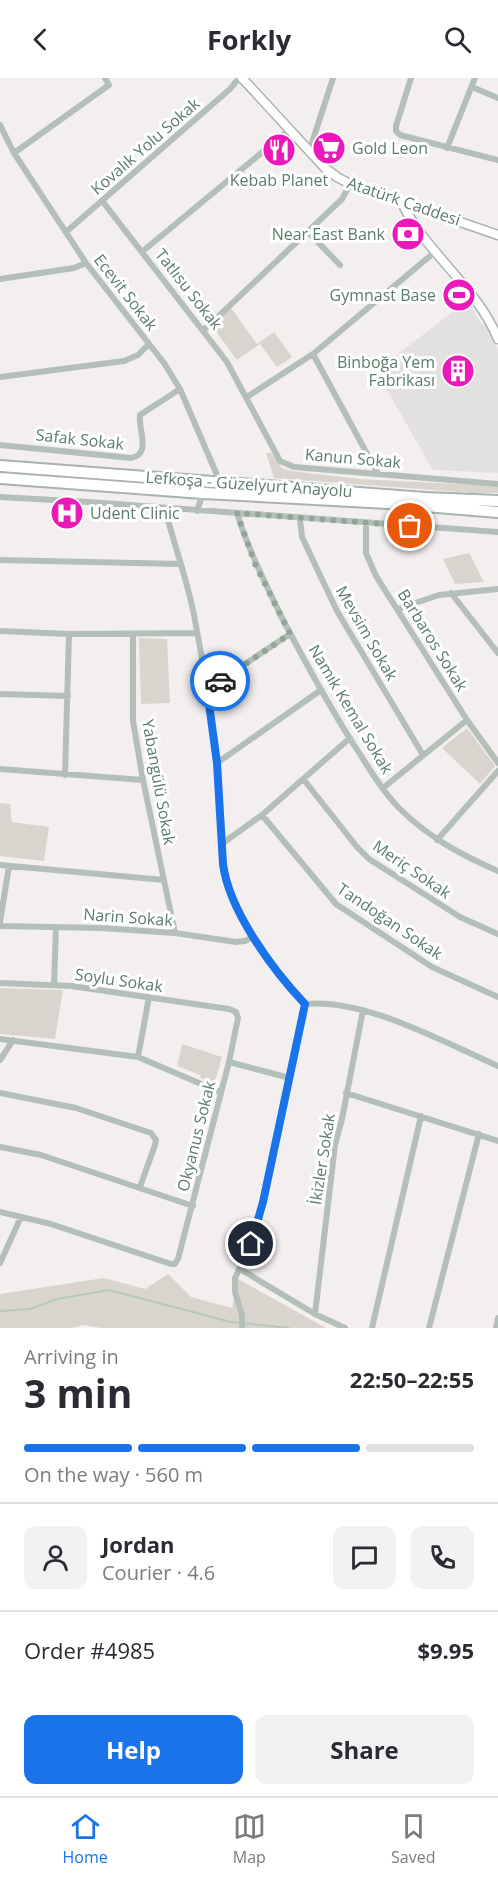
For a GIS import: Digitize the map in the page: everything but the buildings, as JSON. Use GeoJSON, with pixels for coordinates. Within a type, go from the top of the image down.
{"type":"FeatureCollection","features":[{"type":"Feature","properties":{"kind":"highway","name":"Lefkoşa - Güzelyurt Anayolu"},"geometry":{"type":"LineString","coordinates":[[0,466],[425,498],[498,501]]}},
{"type":"Feature","properties":{"kind":"highway","name":"Lefkoşa - Güzelyurt Anayolu"},"geometry":{"type":"LineString","coordinates":[[0,478],[498,512]]}},
{"type":"Feature","properties":{"kind":"main road","name":"Atatürk Caddesi"},"geometry":{"type":"LineString","coordinates":[[240,78],[331,173],[350,184],[498,235]]}},
{"type":"Feature","properties":{"kind":"main road"},"geometry":{"type":"LineString","coordinates":[[402,202],[436,251],[481,307],[498,339]]}},
{"type":"Feature","properties":{"kind":"street"},"geometry":{"type":"LineString","coordinates":[[14,153],[109,85],[105,78]]}},
{"type":"Feature","properties":{"kind":"street","name":"Kovalık Yolu Sokak"},"geometry":{"type":"LineString","coordinates":[[66,232],[103,202],[240,78]]}},
{"type":"Feature","properties":{"kind":"street"},"geometry":{"type":"LineString","coordinates":[[309,152],[333,78]]}},
{"type":"Feature","properties":{"kind":"street"},"geometry":{"type":"LineString","coordinates":[[411,78],[396,126],[396,131],[400,135],[498,160]]}},
{"type":"Feature","properties":{"kind":"street"},"geometry":{"type":"LineString","coordinates":[[447,148],[475,78]]}},
{"type":"Feature","properties":{"kind":"street"},"geometry":{"type":"LineString","coordinates":[[472,87],[498,98]]}},
{"type":"Feature","properties":{"kind":"street","name":"Ecevit Sokak"},"geometry":{"type":"LineString","coordinates":[[0,125],[14,153],[86,263],[164,363],[180,389],[220,482]]}},
{"type":"Feature","properties":{"kind":"street"},"geometry":{"type":"LineString","coordinates":[[142,251],[289,130]]}},
{"type":"Feature","properties":{"kind":"street"},"geometry":{"type":"LineString","coordinates":[[204,330],[342,199],[350,184]]}},
{"type":"Feature","properties":{"kind":"street","name":"Tatlısu Sokak"},"geometry":{"type":"LineString","coordinates":[[103,202],[204,330],[227,362],[247,397]]}},
{"type":"Feature","properties":{"kind":"street"},"geometry":{"type":"LineString","coordinates":[[308,232],[340,265]]}},
{"type":"Feature","properties":{"kind":"street"},"geometry":{"type":"LineString","coordinates":[[247,397],[313,354],[436,251]]}},
{"type":"Feature","properties":{"kind":"street"},"geometry":{"type":"LineString","coordinates":[[0,279],[74,268],[86,263]]}},
{"type":"Feature","properties":{"kind":"street"},"geometry":{"type":"LineString","coordinates":[[0,377],[124,361],[138,355],[149,344]]}},
{"type":"Feature","properties":{"kind":"street"},"geometry":{"type":"LineString","coordinates":[[313,354],[378,474]]}},
{"type":"Feature","properties":{"kind":"street","name":"Safak Sokak"},"geometry":{"type":"LineString","coordinates":[[0,445],[138,457],[143,447],[140,415],[180,389]]}},
{"type":"Feature","properties":{"kind":"street","name":"Kanun Sokak"},"geometry":{"type":"LineString","coordinates":[[247,397],[275,455],[286,465],[498,484]]}},
{"type":"Feature","properties":{"kind":"street"},"geometry":{"type":"LineString","coordinates":[[197,511],[203,493]]}},
{"type":"Feature","properties":{"kind":"street"},"geometry":{"type":"LineString","coordinates":[[0,497],[498,532]]}},
{"type":"Feature","properties":{"kind":"street"},"geometry":{"type":"LineString","coordinates":[[165,509],[194,613],[207,689],[217,763],[226,880],[253,937],[305,1004],[325,1004],[363,1010],[386,1017],[498,1066]]}},
{"type":"Feature","properties":{"kind":"street","name":"Namık Kemal Sokak"},"geometry":{"type":"LineString","coordinates":[[237,513],[255,564],[290,634],[321,690],[383,788],[399,808],[437,840],[462,856],[498,871]]}},
{"type":"Feature","properties":{"kind":"street","name":"Mevsim Sokak"},"geometry":{"type":"LineString","coordinates":[[300,519],[302,537],[337,611],[423,755]]}},
{"type":"Feature","properties":{"kind":"street","name":"Barbaros Sokak"},"geometry":{"type":"LineString","coordinates":[[366,523],[365,548],[376,576],[467,720],[498,763]]}},
{"type":"Feature","properties":{"kind":"street"},"geometry":{"type":"LineString","coordinates":[[0,560],[180,564]]}},
{"type":"Feature","properties":{"kind":"street"},"geometry":{"type":"LineString","coordinates":[[398,609],[428,597],[498,589]]}},
{"type":"Feature","properties":{"kind":"street"},"geometry":{"type":"LineString","coordinates":[[451,593],[498,653]]}},
{"type":"Feature","properties":{"kind":"street"},"geometry":{"type":"LineString","coordinates":[[0,631],[69,634],[197,633]]}},
{"type":"Feature","properties":{"kind":"street"},"geometry":{"type":"LineString","coordinates":[[65,775],[69,634]]}},
{"type":"Feature","properties":{"kind":"street","name":"Yabangülü Sokak"},"geometry":{"type":"LineString","coordinates":[[133,634],[133,721],[143,780],[176,933]]}},
{"type":"Feature","properties":{"kind":"street"},"geometry":{"type":"LineString","coordinates":[[207,689],[290,634]]}},
{"type":"Feature","properties":{"kind":"street"},"geometry":{"type":"LineString","coordinates":[[217,763],[321,690]]}},
{"type":"Feature","properties":{"kind":"street"},"geometry":{"type":"LineString","coordinates":[[0,694],[68,696]]}},
{"type":"Feature","properties":{"kind":"street"},"geometry":{"type":"LineString","coordinates":[[383,788],[467,720]]}},
{"type":"Feature","properties":{"kind":"street"},"geometry":{"type":"LineString","coordinates":[[223,843],[262,815],[350,738]]}},
{"type":"Feature","properties":{"kind":"street"},"geometry":{"type":"LineString","coordinates":[[0,769],[143,780]]}},
{"type":"Feature","properties":{"kind":"street"},"geometry":{"type":"LineString","coordinates":[[437,840],[498,771]]}},
{"type":"Feature","properties":{"kind":"street","name":"Meriç Sokak"},"geometry":{"type":"LineString","coordinates":[[304,780],[357,847],[369,858],[455,914],[498,934]]}},
{"type":"Feature","properties":{"kind":"street","name":"Tandoğan Sokak"},"geometry":{"type":"LineString","coordinates":[[262,815],[336,904],[432,967],[498,997]]}},
{"type":"Feature","properties":{"kind":"street"},"geometry":{"type":"LineString","coordinates":[[0,865],[164,880]]}},
{"type":"Feature","properties":{"kind":"street"},"geometry":{"type":"LineString","coordinates":[[0,924],[9,866]]}},
{"type":"Feature","properties":{"kind":"street","name":"Narin Sokak"},"geometry":{"type":"LineString","coordinates":[[0,924],[176,933],[237,942],[253,937]]}},
{"type":"Feature","properties":{"kind":"street"},"geometry":{"type":"LineString","coordinates":[[54,985],[56,927]]}},
{"type":"Feature","properties":{"kind":"street","name":"Soylu Sokak"},"geometry":{"type":"LineString","coordinates":[[0,983],[54,985],[234,1010]]}},
{"type":"Feature","properties":{"kind":"street"},"geometry":{"type":"LineString","coordinates":[[138,1057],[149,997]]}},
{"type":"Feature","properties":{"kind":"street"},"geometry":{"type":"LineString","coordinates":[[242,1328],[242,1315],[235,1278],[251,1244],[263,1202],[305,1004]]}},
{"type":"Feature","properties":{"kind":"street","name":"Okyanus Sokak"},"geometry":{"type":"LineString","coordinates":[[21,1217],[87,1235],[171,1264],[178,1260],[229,1062],[238,1018],[234,1010]]}},
{"type":"Feature","properties":{"kind":"street","name":"İkizler Sokak"},"geometry":{"type":"LineString","coordinates":[[315,1314],[335,1144],[363,1010]]}},
{"type":"Feature","properties":{"kind":"street"},"geometry":{"type":"LineString","coordinates":[[0,1039],[138,1057],[220,1092]]}},
{"type":"Feature","properties":{"kind":"street"},"geometry":{"type":"LineString","coordinates":[[0,1060],[14,1040]]}},
{"type":"Feature","properties":{"kind":"street"},"geometry":{"type":"LineString","coordinates":[[229,1062],[290,1078]]}},
{"type":"Feature","properties":{"kind":"street"},"geometry":{"type":"LineString","coordinates":[[346,1093],[498,1141]]}},
{"type":"Feature","properties":{"kind":"street"},"geometry":{"type":"LineString","coordinates":[[0,1094],[76,1108],[151,1133],[156,1142],[140,1187]]}},
{"type":"Feature","properties":{"kind":"street"},"geometry":{"type":"LineString","coordinates":[[372,1328],[421,1116]]}},
{"type":"Feature","properties":{"kind":"street"},"geometry":{"type":"LineString","coordinates":[[429,1328],[479,1134]]}},
{"type":"Feature","properties":{"kind":"street"},"geometry":{"type":"LineString","coordinates":[[0,1147],[41,1155],[193,1206]]}},
{"type":"Feature","properties":{"kind":"street"},"geometry":{"type":"LineString","coordinates":[[0,1212],[21,1217],[0,1263]]}},
{"type":"Feature","properties":{"kind":"street"},"geometry":{"type":"LineString","coordinates":[[240,1269],[315,1314],[345,1328]]}},
{"type":"Feature","properties":{"kind":"street"},"geometry":{"type":"LineString","coordinates":[[496,1328],[498,1318]]}},
{"type":"Feature","properties":{"kind":"shaded area"},"geometry":{"type":"Polygon","coordinates":[[[468,300],[479,321],[489,328],[498,350],[498,473],[433,470],[376,371],[468,300]]]}},
{"type":"Feature","properties":{"kind":"shaded area"},"geometry":{"type":"Polygon","coordinates":[[[231,308],[257,344],[274,332],[292,357],[277,367],[260,344],[237,360],[212,326],[231,308]]]}},
{"type":"Feature","properties":{"kind":"shaded area"},"geometry":{"type":"Polygon","coordinates":[[[266,453],[271,453],[282,468],[291,471],[359,479],[498,486],[498,493],[274,478],[266,453]]]}},
{"type":"Feature","properties":{"kind":"shaded area"},"geometry":{"type":"Polygon","coordinates":[[[469,553],[484,582],[455,584],[443,559],[469,553]]]}},
{"type":"Feature","properties":{"kind":"shaded area"},"geometry":{"type":"Polygon","coordinates":[[[139,638],[167,639],[170,703],[141,704],[139,638]]]}},
{"type":"Feature","properties":{"kind":"shaded area"},"geometry":{"type":"Polygon","coordinates":[[[467,728],[495,766],[480,784],[442,748],[467,728]]]}},
{"type":"Feature","properties":{"kind":"shaded area"},"geometry":{"type":"Polygon","coordinates":[[[0,803],[10,804],[12,822],[49,827],[44,861],[0,856],[0,803]]]}},
{"type":"Feature","properties":{"kind":"shaded area"},"geometry":{"type":"Polygon","coordinates":[[[0,988],[63,990],[55,1039],[0,1034],[0,988]]]}},
{"type":"Feature","properties":{"kind":"shaded area"},"geometry":{"type":"Polygon","coordinates":[[[182,1044],[222,1057],[215,1081],[209,1082],[200,1075],[177,1066],[182,1044]]]}},
{"type":"Feature","properties":{"kind":"shaded area"},"geometry":{"type":"Polygon","coordinates":[[[168,1274],[191,1297],[232,1308],[238,1279],[326,1328],[102,1328],[83,1325],[72,1328],[0,1328],[0,1294],[104,1278],[145,1289],[168,1274]]]}},
{"type":"Feature","properties":{"kind":"waterway"},"geometry":{"type":"LineString","coordinates":[[0,1311],[30,1309],[57,1299],[109,1290],[231,1322],[289,1328]]}},
{"type":"Feature","properties":{"kind":"way so far"},"geometry":{"type":"LineString","coordinates":[[220,681],[290,634],[246,544],[237,513],[410,526]]}},
{"type":"Feature","properties":{"kind":"place","name":"Gold Leon"},"geometry":{"type":"Point","coordinates":[329,148]}},
{"type":"Feature","properties":{"kind":"place","name":"Kebab Planet"},"geometry":{"type":"Point","coordinates":[279,150]}},
{"type":"Feature","properties":{"kind":"place","name":"Near East Bank"},"geometry":{"type":"Point","coordinates":[408,234]}},
{"type":"Feature","properties":{"kind":"place","name":"Gymnast Base"},"geometry":{"type":"Point","coordinates":[459,295]}},
{"type":"Feature","properties":{"kind":"place","name":"Binboğa Yem Fabrikası"},"geometry":{"type":"Point","coordinates":[458,371]}},
{"type":"Feature","properties":{"kind":"place","name":"Udent Clinic"},"geometry":{"type":"Point","coordinates":[67,513]}},
{"type":"Feature","properties":{"kind":"route"},"geometry":{"type":"LineString","coordinates":[[220,681],[207,689],[217,763],[226,880],[253,937],[305,1004],[263,1202],[251,1244]]}}]}
